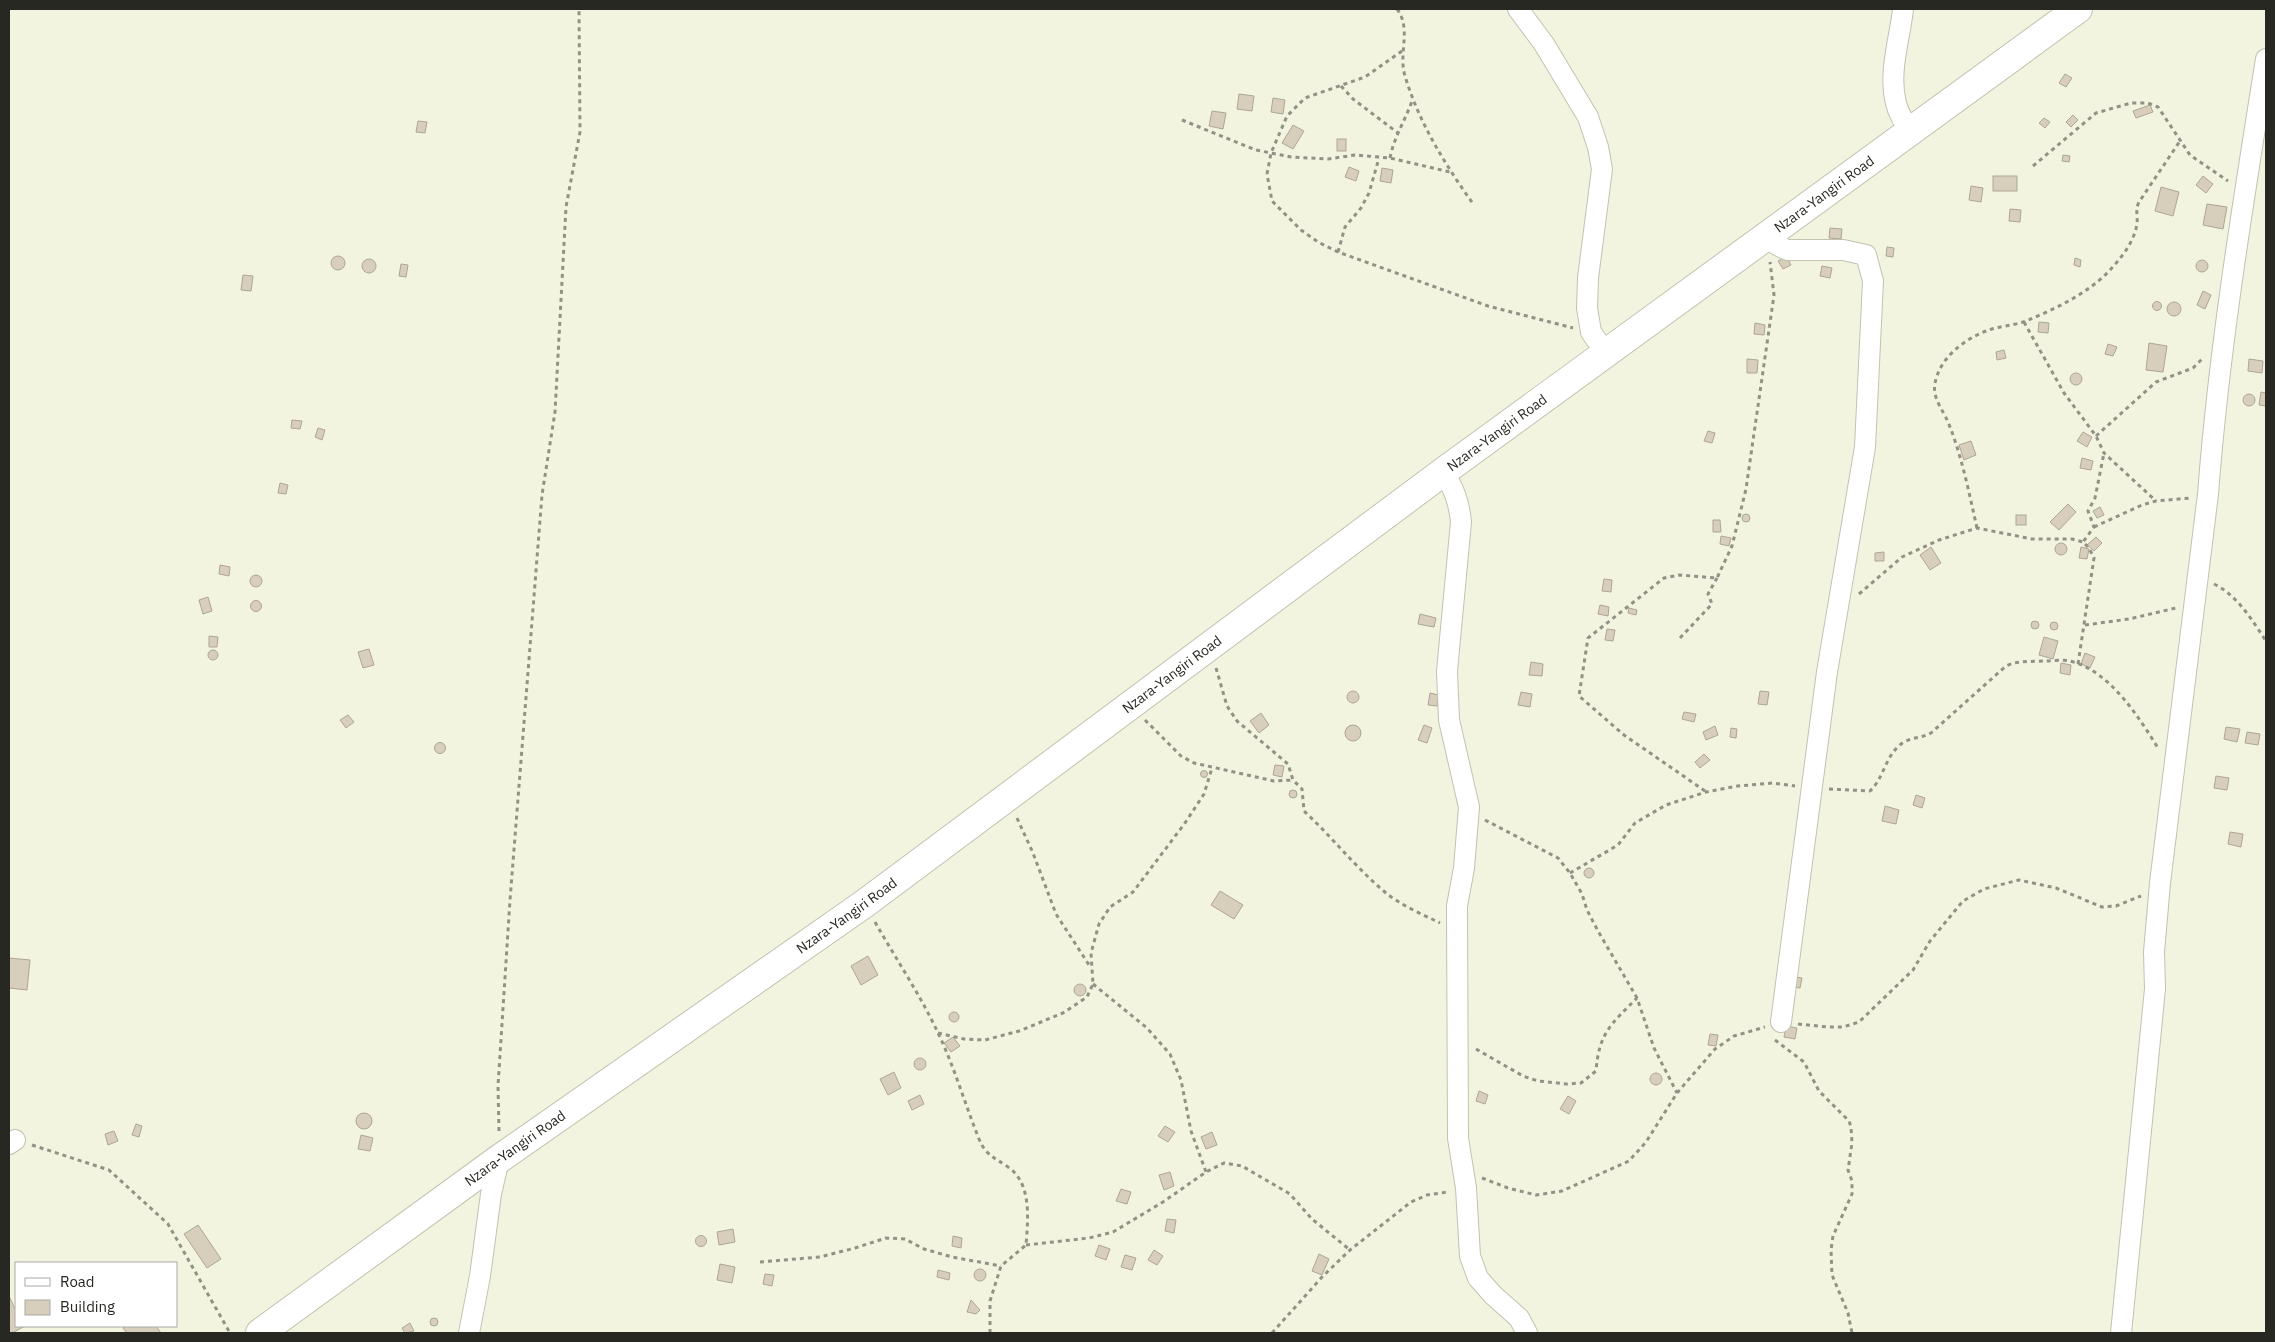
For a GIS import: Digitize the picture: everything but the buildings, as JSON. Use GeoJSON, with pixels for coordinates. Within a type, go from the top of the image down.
{"type":"FeatureCollection","features":[{"type":"Feature","properties":{"kind":"main road","name":"Nzara-Yangiri Road"},"geometry":{"type":"LineString","coordinates":[[260,1333],[499,1159],[864,904],[1443,472],[2078,9]]}},
{"type":"Feature","properties":{"kind":"street"},"geometry":{"type":"LineString","coordinates":[[1518,9],[1544,44],[1588,117],[1598,147],[1602,169],[1588,278],[1587,308],[1591,332],[1606,354]]}},
{"type":"Feature","properties":{"kind":"street"},"geometry":{"type":"LineString","coordinates":[[1903,9],[1894,86],[1898,109],[1910,131]]}},
{"type":"Feature","properties":{"kind":"street"},"geometry":{"type":"LineString","coordinates":[[2121,1333],[2155,989],[2154,952],[2160,883],[2175,774],[2208,494],[2212,439],[2245,192],[2266,59]]}},
{"type":"Feature","properties":{"kind":"street"},"geometry":{"type":"LineString","coordinates":[[1764,238],[1787,250],[1843,250],[1866,255],[1873,281],[1865,446],[1827,672],[1813,788],[1773,1031]]}},
{"type":"Feature","properties":{"kind":"street"},"geometry":{"type":"LineString","coordinates":[[1443,472],[1454,488],[1459,503],[1461,522],[1447,671],[1449,720],[1469,807],[1464,868],[1457,906],[1456,931],[1459,955],[1458,1138],[1466,1188],[1470,1256],[1478,1278],[1518,1318],[1527,1333]]}},
{"type":"Feature","properties":{"kind":"street"},"geometry":{"type":"LineString","coordinates":[[469,1333],[480,1276],[491,1194],[499,1159]]}},
{"type":"Feature","properties":{"kind":"path"},"geometry":{"type":"LineString","coordinates":[[499,1159],[498,1086],[510,900],[542,494],[555,412],[566,207],[580,132],[578,9]]}},
{"type":"Feature","properties":{"kind":"path"},"geometry":{"type":"LineString","coordinates":[[1397,9],[1404,22],[1405,38],[1402,51],[1404,73],[1413,100],[1450,172],[1474,205]]}},
{"type":"Feature","properties":{"kind":"path"},"geometry":{"type":"LineString","coordinates":[[1402,51],[1365,77],[1305,98],[1287,116],[1271,153],[1267,174],[1272,202],[1301,230],[1318,242],[1338,252],[1488,306],[1591,332]]}},
{"type":"Feature","properties":{"kind":"path"},"geometry":{"type":"LineString","coordinates":[[1341,86],[1353,99],[1398,133]]}},
{"type":"Feature","properties":{"kind":"path"},"geometry":{"type":"LineString","coordinates":[[1390,158],[1398,133],[1413,100]]}},
{"type":"Feature","properties":{"kind":"path"},"geometry":{"type":"LineString","coordinates":[[2033,166],[2096,113],[2131,103],[2148,103],[2158,107],[2190,155],[2245,192]]}},
{"type":"Feature","properties":{"kind":"path"},"geometry":{"type":"LineString","coordinates":[[1182,120],[1256,150],[1271,153],[1315,159],[1355,155],[1390,158],[1450,172]]}},
{"type":"Feature","properties":{"kind":"path"},"geometry":{"type":"LineString","coordinates":[[1977,528],[1963,469],[1948,422],[1937,401],[1935,384],[1944,361],[1957,347],[1986,331],[2024,322],[2062,306],[2109,271],[2133,238],[2137,224],[2136,209],[2139,202],[2180,141]]}},
{"type":"Feature","properties":{"kind":"path"},"geometry":{"type":"LineString","coordinates":[[1338,252],[1345,227],[1361,208],[1369,193],[1379,158]]}},
{"type":"Feature","properties":{"kind":"path"},"geometry":{"type":"LineString","coordinates":[[1680,638],[1712,604],[1708,594],[1732,546],[1746,489],[1774,295],[1770,258],[1764,238]]}},
{"type":"Feature","properties":{"kind":"path"},"geometry":{"type":"LineString","coordinates":[[2024,322],[2064,393],[2096,436],[2104,453],[2156,501]]}},
{"type":"Feature","properties":{"kind":"path"},"geometry":{"type":"LineString","coordinates":[[2096,436],[2156,382],[2193,368],[2226,338]]}},
{"type":"Feature","properties":{"kind":"path"},"geometry":{"type":"LineString","coordinates":[[2094,527],[2088,512],[2095,498],[2104,453]]}},
{"type":"Feature","properties":{"kind":"path"},"geometry":{"type":"LineString","coordinates":[[2083,542],[2094,527],[2127,511],[2156,501],[2180,500],[2208,494]]}},
{"type":"Feature","properties":{"kind":"path"},"geometry":{"type":"LineString","coordinates":[[1840,598],[1860,593],[1902,558],[1939,540],[1977,528],[2032,539],[2072,539],[2083,542],[2089,548],[2094,558],[2078,664]]}},
{"type":"Feature","properties":{"kind":"path"},"geometry":{"type":"LineString","coordinates":[[1706,792],[1624,735],[1579,696],[1588,638],[1609,620],[1664,578],[1680,574],[1717,578]]}},
{"type":"Feature","properties":{"kind":"path"},"geometry":{"type":"LineString","coordinates":[[2197,576],[2225,589],[2248,615],[2266,641]]}},
{"type":"Feature","properties":{"kind":"path"},"geometry":{"type":"LineString","coordinates":[[2085,625],[2129,619],[2194,604]]}},
{"type":"Feature","properties":{"kind":"path"},"geometry":{"type":"LineString","coordinates":[[1210,646],[1227,706],[1237,721],[1288,764],[1288,772],[1302,789],[1304,811],[1387,894],[1410,909],[1456,931]]}},
{"type":"Feature","properties":{"kind":"path"},"geometry":{"type":"LineString","coordinates":[[1570,873],[1618,845],[1635,823],[1666,805],[1706,792],[1773,783],[1813,788],[1870,791],[1896,748],[1914,737],[1931,733],[2000,671],[2013,662],[2069,661],[2078,664],[2118,691],[2130,705],[2175,774]]}},
{"type":"Feature","properties":{"kind":"path"},"geometry":{"type":"LineString","coordinates":[[1129,706],[1181,756],[1194,763],[1274,781],[1293,780]]}},
{"type":"Feature","properties":{"kind":"path"},"geometry":{"type":"LineString","coordinates":[[938,1033],[964,1039],[985,1040],[1019,1031],[1063,1013],[1086,998],[1093,984],[1091,954],[1099,924],[1110,907],[1133,892],[1184,822],[1204,794],[1212,768]]}},
{"type":"Feature","properties":{"kind":"path"},"geometry":{"type":"LineString","coordinates":[[1007,798],[1033,853],[1056,914],[1091,969]]}},
{"type":"Feature","properties":{"kind":"path"},"geometry":{"type":"LineString","coordinates":[[1469,807],[1480,818],[1558,858],[1570,873],[1582,894],[1587,910],[1598,931],[1636,998],[1654,1048],[1677,1093]]}},
{"type":"Feature","properties":{"kind":"path"},"geometry":{"type":"LineString","coordinates":[[1463,1168],[1499,1185],[1536,1195],[1562,1191],[1628,1161],[1646,1142],[1677,1093],[1715,1050],[1734,1036],[1761,1028],[1773,1031],[1843,1026],[1859,1022],[1913,970],[1930,941],[1963,901],[1984,889],[2010,882],[2027,882],[2056,888],[2102,907],[2116,906],[2136,899],[2160,883]]}},
{"type":"Feature","properties":{"kind":"path"},"geometry":{"type":"LineString","coordinates":[[864,904],[938,1033],[958,1079],[979,1140],[988,1155],[1008,1167],[1018,1176],[1028,1210],[1026,1245]]}},
{"type":"Feature","properties":{"kind":"path"},"geometry":{"type":"LineString","coordinates":[[1093,984],[1147,1028],[1170,1054],[1181,1080],[1191,1131],[1206,1172]]}},
{"type":"Feature","properties":{"kind":"path"},"geometry":{"type":"LineString","coordinates":[[1458,1038],[1524,1076],[1567,1084],[1581,1083],[1596,1071],[1598,1053],[1607,1028],[1636,998]]}},
{"type":"Feature","properties":{"kind":"path"},"geometry":{"type":"LineString","coordinates":[[1761,1028],[1773,1031],[1804,1062],[1819,1091],[1849,1121],[1852,1127],[1848,1170],[1852,1181],[1852,1194],[1833,1236],[1831,1250],[1832,1275],[1848,1313],[1852,1333]]}},
{"type":"Feature","properties":{"kind":"path"},"geometry":{"type":"LineString","coordinates":[[12,1142],[109,1170],[168,1224],[230,1333]]}},
{"type":"Feature","properties":{"kind":"path"},"geometry":{"type":"LineString","coordinates":[[990,1333],[990,1301],[1001,1266],[1026,1245],[1089,1238],[1113,1232],[1163,1202],[1206,1172],[1224,1163],[1242,1166],[1290,1194],[1312,1219],[1350,1250]]}},
{"type":"Feature","properties":{"kind":"path"},"geometry":{"type":"LineString","coordinates":[[1272,1333],[1323,1276],[1350,1250],[1411,1202],[1427,1196],[1466,1188]]}},
{"type":"Feature","properties":{"kind":"path"},"geometry":{"type":"LineString","coordinates":[[760,1262],[820,1257],[886,1238],[906,1240],[924,1249],[952,1257],[1001,1266]]}}]}
